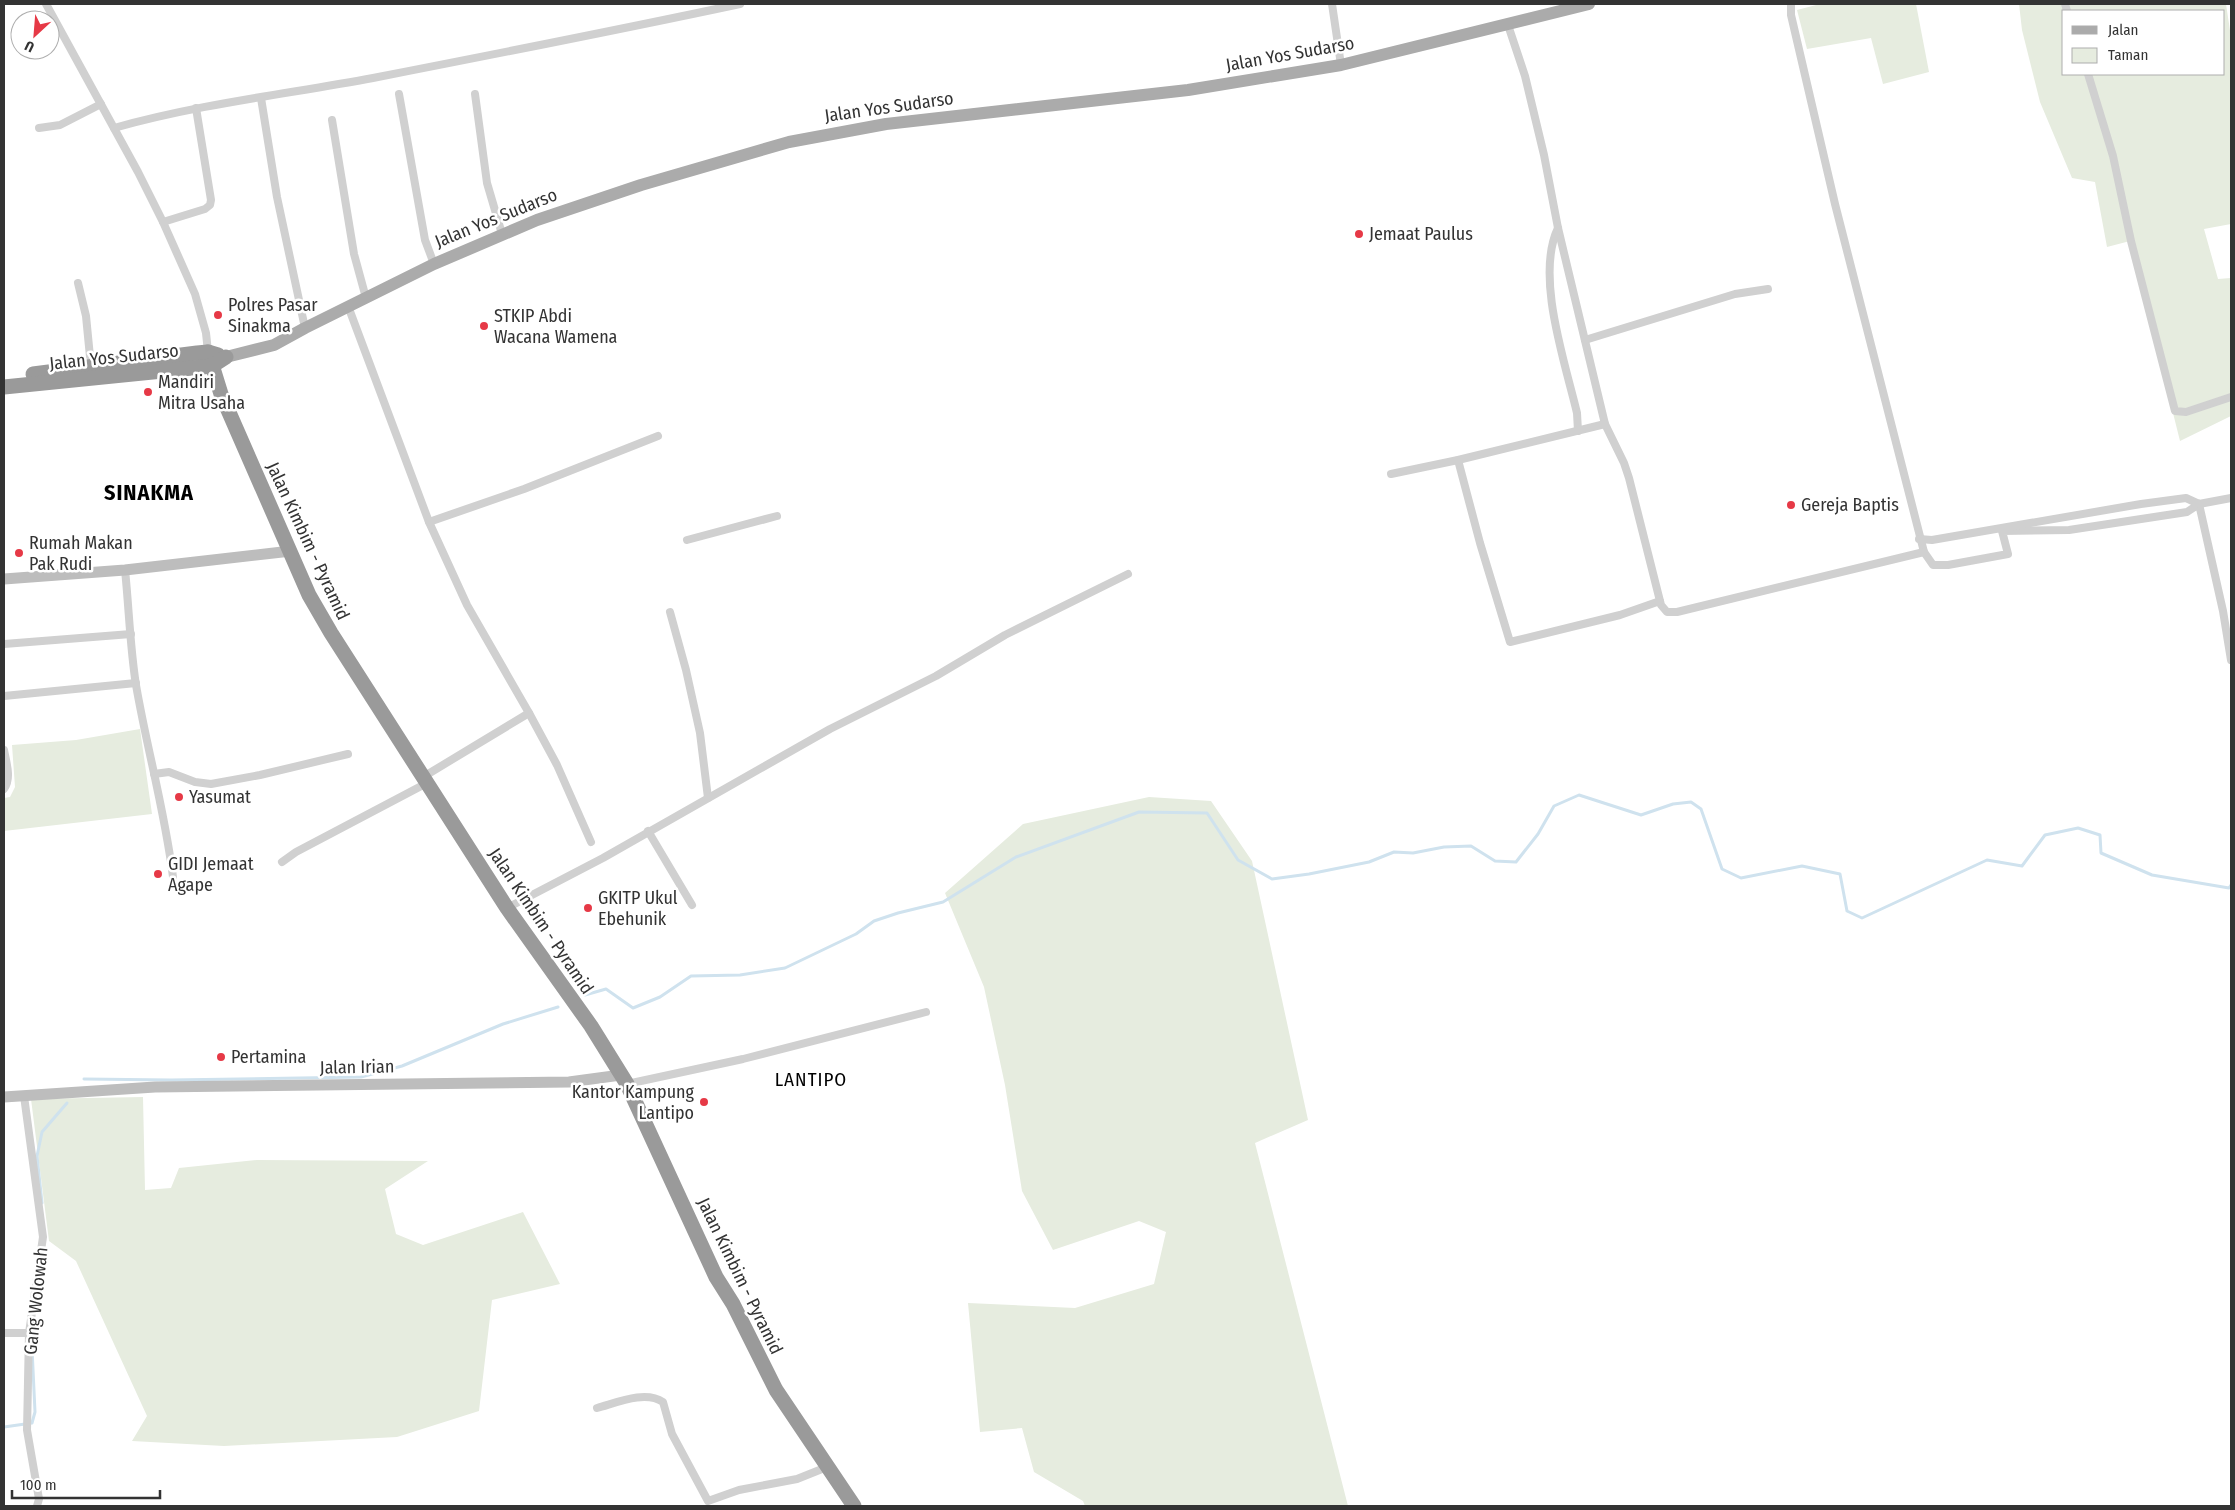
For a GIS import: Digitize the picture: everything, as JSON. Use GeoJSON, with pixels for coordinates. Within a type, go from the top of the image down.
{"type":"FeatureCollection","features":[{"type":"Feature","properties":{"kind":"highway","name":"Jalan Yos Sudarso"},"geometry":{"type":"LineString","coordinates":[[4,387],[92,372],[226,357]]}},
{"type":"Feature","properties":{"kind":"highway","name":"Jalan Kimbim - Pyramid"},"geometry":{"type":"LineString","coordinates":[[210,359],[221,394],[309,594],[331,633],[506,908],[591,1026],[624,1080],[716,1277],[776,1390],[854,1506]]}},
{"type":"Feature","properties":{"kind":"highway","name":"Jalan Yos Sudarso"},"geometry":{"type":"LineString","coordinates":[[4,376],[92,372]]}},
{"type":"Feature","properties":{"kind":"main road","name":"Jalan Yos Sudarso"},"geometry":{"type":"LineString","coordinates":[[226,357],[274,345],[434,264],[537,220],[641,184],[789,142],[841,131],[1000,110],[1188,90],[1341,65],[1589,4]]}},
{"type":"Feature","properties":{"kind":"main road"},"geometry":{"type":"LineString","coordinates":[[4,579],[125,570],[290,551]]}},
{"type":"Feature","properties":{"kind":"main road","name":"Jalan Irian"},"geometry":{"type":"LineString","coordinates":[[4,1097],[156,1087],[624,1080]]}},
{"type":"Feature","properties":{"kind":"street"},"geometry":{"type":"LineString","coordinates":[[46,4],[163,222],[195,294],[206,333],[210,359]]}},
{"type":"Feature","properties":{"kind":"street"},"geometry":{"type":"LineString","coordinates":[[114,128],[196,108],[260,98],[616,30],[740,4]]}},
{"type":"Feature","properties":{"kind":"street"},"geometry":{"type":"LineString","coordinates":[[1332,4],[1341,65]]}},
{"type":"Feature","properties":{"kind":"street"},"geometry":{"type":"LineString","coordinates":[[1791,4],[1791,15],[1822,150],[1919,539],[1924,552],[1934,565],[1948,565],[2008,554],[2002,531],[2069,530],[2187,512],[2199,504],[2231,498]]}},
{"type":"Feature","properties":{"kind":"street"},"geometry":{"type":"LineString","coordinates":[[1508,25],[1525,76],[1544,155],[1558,228],[1605,424],[1630,478],[1660,601],[1667,612],[1677,612],[1924,552]]}},
{"type":"Feature","properties":{"kind":"street"},"geometry":{"type":"LineString","coordinates":[[2088,75],[2113,156],[2131,241],[2175,411],[2186,412],[2231,397]]}},
{"type":"Feature","properties":{"kind":"street"},"geometry":{"type":"LineString","coordinates":[[400,94],[425,240],[434,264]]}},
{"type":"Feature","properties":{"kind":"street"},"geometry":{"type":"LineString","coordinates":[[475,94],[487,183],[502,234]]}},
{"type":"Feature","properties":{"kind":"street"},"geometry":{"type":"LineString","coordinates":[[260,98],[277,197],[305,328]]}},
{"type":"Feature","properties":{"kind":"street"},"geometry":{"type":"LineString","coordinates":[[38,128],[60,125],[101,104]]}},
{"type":"Feature","properties":{"kind":"street"},"geometry":{"type":"LineString","coordinates":[[163,222],[205,209],[210,205],[211,200],[196,108]]}},
{"type":"Feature","properties":{"kind":"street"},"geometry":{"type":"LineString","coordinates":[[332,120],[354,254],[366,298]]}},
{"type":"Feature","properties":{"kind":"street"},"geometry":{"type":"LineString","coordinates":[[1558,228],[1551,254],[1549,286],[1577,412],[1578,431]]}},
{"type":"Feature","properties":{"kind":"street"},"geometry":{"type":"LineString","coordinates":[[78,283],[86,316],[92,372]]}},
{"type":"Feature","properties":{"kind":"street"},"geometry":{"type":"LineString","coordinates":[[1585,340],[1735,294],[1768,289]]}},
{"type":"Feature","properties":{"kind":"street"},"geometry":{"type":"LineString","coordinates":[[348,306],[429,522],[467,605],[557,765],[591,842]]}},
{"type":"Feature","properties":{"kind":"street"},"geometry":{"type":"LineString","coordinates":[[1391,474],[1458,460],[1605,424]]}},
{"type":"Feature","properties":{"kind":"street"},"geometry":{"type":"LineString","coordinates":[[429,522],[524,489],[658,436]]}},
{"type":"Feature","properties":{"kind":"street"},"geometry":{"type":"LineString","coordinates":[[1458,460],[1480,543],[1510,642],[1620,615],[1660,601]]}},
{"type":"Feature","properties":{"kind":"street"},"geometry":{"type":"LineString","coordinates":[[1919,539],[1951,537],[2186,498],[2199,504]]}},
{"type":"Feature","properties":{"kind":"street"},"geometry":{"type":"LineString","coordinates":[[2199,504],[2223,610],[2231,660]]}},
{"type":"Feature","properties":{"kind":"street"},"geometry":{"type":"LineString","coordinates":[[687,540],[777,516]]}},
{"type":"Feature","properties":{"kind":"street"},"geometry":{"type":"LineString","coordinates":[[125,570],[136,683],[169,846],[172,877]]}},
{"type":"Feature","properties":{"kind":"street"},"geometry":{"type":"LineString","coordinates":[[506,908],[602,858],[830,729],[936,676],[1005,635],[1128,574]]}},
{"type":"Feature","properties":{"kind":"street"},"geometry":{"type":"LineString","coordinates":[[670,612],[686,670],[700,733],[708,798]]}},
{"type":"Feature","properties":{"kind":"street"},"geometry":{"type":"LineString","coordinates":[[4,644],[131,634]]}},
{"type":"Feature","properties":{"kind":"street"},"geometry":{"type":"LineString","coordinates":[[4,696],[136,683]]}},
{"type":"Feature","properties":{"kind":"street"},"geometry":{"type":"LineString","coordinates":[[282,862],[296,852],[425,780],[529,713]]}},
{"type":"Feature","properties":{"kind":"street"},"geometry":{"type":"LineString","coordinates":[[4,750],[8,776],[7,785],[4,789]]}},
{"type":"Feature","properties":{"kind":"street"},"geometry":{"type":"LineString","coordinates":[[154,774],[169,772],[195,782],[212,784],[260,775],[348,754]]}},
{"type":"Feature","properties":{"kind":"street"},"geometry":{"type":"LineString","coordinates":[[648,831],[692,905]]}},
{"type":"Feature","properties":{"kind":"street"},"geometry":{"type":"LineString","coordinates":[[624,1080],[743,1059],[926,1012]]}},
{"type":"Feature","properties":{"kind":"street","name":"Gang Wolowah"},"geometry":{"type":"LineString","coordinates":[[24,1096],[43,1237],[29,1333],[27,1430],[39,1499],[37,1506]]}},
{"type":"Feature","properties":{"kind":"street"},"geometry":{"type":"LineString","coordinates":[[4,1333],[29,1333]]}},
{"type":"Feature","properties":{"kind":"street"},"geometry":{"type":"LineString","coordinates":[[597,1408],[643,1397],[656,1397],[663,1402],[672,1434],[708,1501],[739,1490],[797,1479],[827,1467]]}},
{"type":"Feature","properties":{"kind":"green space"},"geometry":{"type":"Polygon","coordinates":[[[1820,4],[1916,4],[1929,72],[1883,84],[1871,38],[1807,49],[1797,10],[1820,4]]]}},
{"type":"Feature","properties":{"kind":"green space"},"geometry":{"type":"Polygon","coordinates":[[[2019,4],[2226,4],[2231,37],[2231,224],[2204,229],[2218,279],[2231,278],[2231,416],[2180,441],[2130,241],[2107,247],[2095,182],[2072,178],[2040,102],[2022,30],[2019,4]]]}},
{"type":"Feature","properties":{"kind":"green space"},"geometry":{"type":"Polygon","coordinates":[[[140,729],[152,814],[4,831],[4,798],[10,797],[15,787],[12,745],[76,740],[140,729]]]}},
{"type":"Feature","properties":{"kind":"green space"},"geometry":{"type":"Polygon","coordinates":[[[1149,797],[1211,801],[1252,861],[1308,1120],[1255,1143],[1348,1506],[1085,1506],[1083,1501],[1034,1472],[1022,1428],[980,1432],[968,1303],[1075,1308],[1154,1284],[1166,1232],[1139,1221],[1053,1250],[1022,1191],[1005,1085],[984,987],[945,893],[1023,824],[1149,797]]]}},
{"type":"Feature","properties":{"kind":"green space"},"geometry":{"type":"Polygon","coordinates":[[[143,1097],[145,1190],[171,1188],[179,1168],[257,1160],[428,1161],[385,1189],[396,1234],[423,1245],[523,1212],[560,1284],[492,1300],[479,1411],[397,1437],[224,1446],[132,1441],[147,1416],[76,1261],[49,1241],[31,1099],[143,1097]]]}},
{"type":"Feature","properties":{"kind":"waterway"},"geometry":{"type":"LineString","coordinates":[[585,995],[606,989],[633,1008],[660,997],[691,976],[740,975],[785,968],[856,934],[874,921],[943,902],[1016,857],[1139,812],[1207,813],[1238,860],[1272,879],[1369,862],[1394,852],[1413,853],[1444,847],[1471,846],[1495,861],[1516,862],[1538,834],[1554,806],[1579,795],[1641,815],[1673,804],[1691,802],[1701,809],[1722,869],[1741,878],[1802,866],[1840,874],[1847,911],[1862,918],[1987,860],[2022,866],[2045,835],[2078,828],[2100,835],[2101,853],[2152,875],[2229,888],[2231,885]]}},
{"type":"Feature","properties":{"kind":"waterway"},"geometry":{"type":"LineString","coordinates":[[84,1079],[171,1080],[361,1077],[402,1066],[503,1024],[558,1007]]}},
{"type":"Feature","properties":{"kind":"waterway"},"geometry":{"type":"LineString","coordinates":[[42,1203],[37,1156],[42,1132],[67,1103]]}},
{"type":"Feature","properties":{"kind":"waterway"},"geometry":{"type":"LineString","coordinates":[[4,1427],[32,1423],[35,1412],[32,1348]]}},
{"type":"Feature","properties":{"kind":"place","name":"Jemaat Paulus"},"geometry":{"type":"Point","coordinates":[1359,234]}},
{"type":"Feature","properties":{"kind":"place","name":"Polres Pasar Sinakma"},"geometry":{"type":"Point","coordinates":[218,315]}},
{"type":"Feature","properties":{"kind":"place","name":"STKIP Abdi Wacana Wamena"},"geometry":{"type":"Point","coordinates":[484,326]}},
{"type":"Feature","properties":{"kind":"place","name":"Mandiri Mitra Usaha"},"geometry":{"type":"Point","coordinates":[148,392]}},
{"type":"Feature","properties":{"kind":"place","name":"Gereja Baptis"},"geometry":{"type":"Point","coordinates":[1791,505]}},
{"type":"Feature","properties":{"kind":"place","name":"Rumah Makan Pak Rudi"},"geometry":{"type":"Point","coordinates":[19,553]}},
{"type":"Feature","properties":{"kind":"place","name":"Yasumat"},"geometry":{"type":"Point","coordinates":[179,797]}},
{"type":"Feature","properties":{"kind":"place","name":"GIDI Jemaat Agape"},"geometry":{"type":"Point","coordinates":[158,874]}},
{"type":"Feature","properties":{"kind":"place","name":"GKITP Ukul Ebehunik"},"geometry":{"type":"Point","coordinates":[588,908]}},
{"type":"Feature","properties":{"kind":"place","name":"Pertamina"},"geometry":{"type":"Point","coordinates":[221,1057]}},
{"type":"Feature","properties":{"kind":"place","name":"Kantor Kampung Lantipo"},"geometry":{"type":"Point","coordinates":[704,1102]}},
{"type":"Feature","properties":{"kind":"district","name":"SINAKMA"},"geometry":{"type":"Point","coordinates":[149,492]}},
{"type":"Feature","properties":{"kind":"district","name":"LANTIPO"},"geometry":{"type":"Point","coordinates":[811,1079]}}]}
